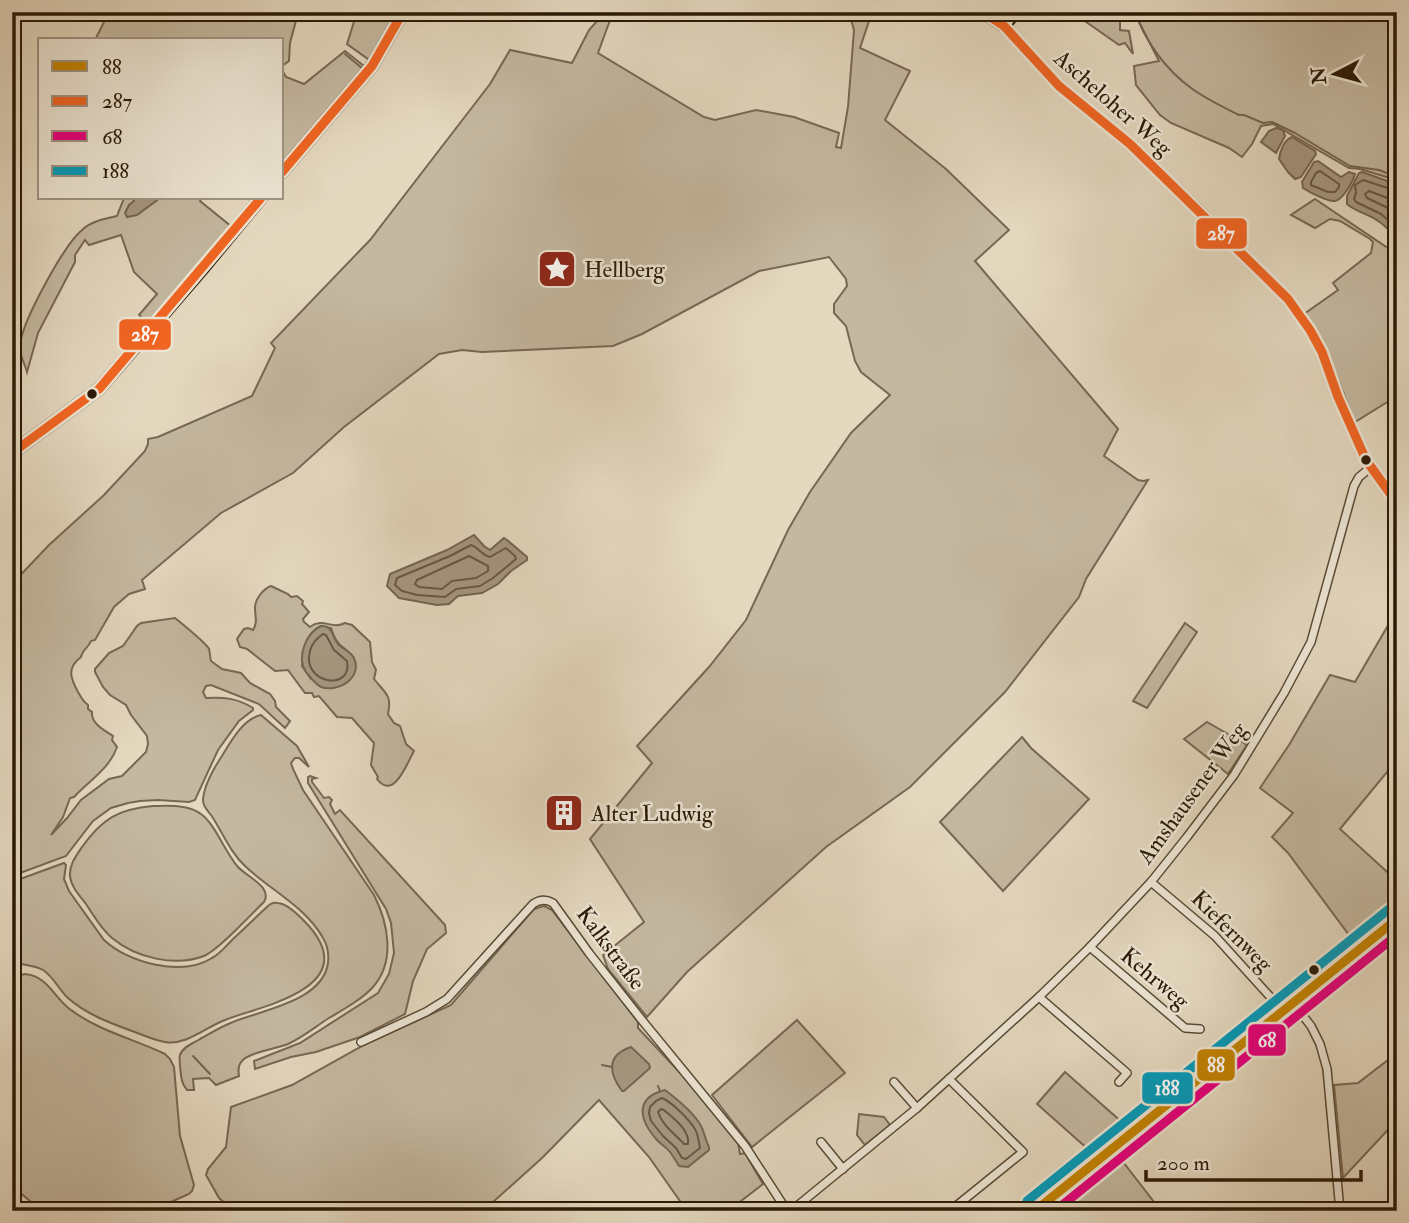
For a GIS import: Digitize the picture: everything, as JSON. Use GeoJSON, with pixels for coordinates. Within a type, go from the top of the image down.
{"type":"FeatureCollection","features":[{"type":"Feature","properties":{"kind":"street"},"geometry":{"type":"LineString","coordinates":[[284,170],[372,66],[403,12]]}},
{"type":"Feature","properties":{"kind":"street","name":"Ascheloher Weg"},"geometry":{"type":"LineString","coordinates":[[983,12],[1004,26],[1059,86],[1130,144],[1288,299],[1322,352],[1354,436],[1370,468],[1397,503]]}},
{"type":"Feature","properties":{"kind":"street"},"geometry":{"type":"LineString","coordinates":[[1004,26],[1015,12]]}},
{"type":"Feature","properties":{"kind":"street"},"geometry":{"type":"LineString","coordinates":[[12,453],[99,389],[259,200]]}},
{"type":"Feature","properties":{"kind":"street","name":"Amshausener Weg"},"geometry":{"type":"LineString","coordinates":[[789,1211],[917,1108],[1040,997],[1151,882],[1187,837],[1234,775],[1288,687],[1311,642],[1354,486],[1359,477],[1370,468]]}},
{"type":"Feature","properties":{"kind":"street","name":"Kiefernweg"},"geometry":{"type":"LineString","coordinates":[[1151,882],[1215,936],[1283,1011]]}},
{"type":"Feature","properties":{"kind":"street","name":"Kalkstraße"},"geometry":{"type":"LineString","coordinates":[[361,1042],[426,1012],[447,999],[533,904],[548,900],[745,1146],[789,1211]]}},
{"type":"Feature","properties":{"kind":"street"},"geometry":{"type":"LineString","coordinates":[[1035,1211],[1397,919]]}},
{"type":"Feature","properties":{"kind":"street","name":"Kehrweg"},"geometry":{"type":"LineString","coordinates":[[1090,947],[1185,1028],[1200,1029]]}},
{"type":"Feature","properties":{"kind":"street"},"geometry":{"type":"LineString","coordinates":[[1040,997],[1127,1073],[1119,1082]]}},
{"type":"Feature","properties":{"kind":"street"},"geometry":{"type":"LineString","coordinates":[[1293,1003],[1311,1026],[1320,1044],[1326,1069],[1340,1211]]}},
{"type":"Feature","properties":{"kind":"street"},"geometry":{"type":"LineString","coordinates":[[949,1079],[1023,1152],[950,1211]]}},
{"type":"Feature","properties":{"kind":"street"},"geometry":{"type":"LineString","coordinates":[[894,1082],[917,1108]]}},
{"type":"Feature","properties":{"kind":"street"},"geometry":{"type":"LineString","coordinates":[[821,1142],[843,1169]]}},
{"type":"Feature","properties":{"kind":"street"},"geometry":{"type":"LineString","coordinates":[[1061,1190],[1079,1211]]}},
{"type":"Feature","properties":{"kind":"shaded area"},"geometry":{"type":"Polygon","coordinates":[[[109,12],[298,12],[290,43],[289,61],[284,65],[284,38],[96,38],[109,12]]]}},
{"type":"Feature","properties":{"kind":"shaded area"},"geometry":{"type":"Polygon","coordinates":[[[357,12],[398,12],[373,57],[368,59],[347,44],[357,12]]]}},
{"type":"Feature","properties":{"kind":"shaded area"},"geometry":{"type":"Polygon","coordinates":[[[605,12],[613,12],[598,53],[704,117],[715,120],[756,110],[794,117],[839,133],[836,147],[841,148],[848,107],[854,30],[849,12],[872,12],[860,48],[910,71],[885,120],[946,169],[1009,230],[975,261],[1118,429],[1104,456],[1138,480],[1148,480],[1086,579],[1079,597],[1005,692],[910,787],[826,847],[687,972],[647,1017],[608,969],[603,955],[644,922],[590,839],[652,763],[637,746],[709,667],[746,620],[788,530],[810,492],[851,433],[890,395],[861,372],[855,361],[846,326],[834,313],[834,304],[847,286],[846,279],[829,257],[759,271],[642,334],[613,346],[482,352],[462,350],[439,354],[344,427],[293,473],[221,513],[142,580],[145,589],[129,594],[114,607],[95,640],[91,641],[73,665],[71,674],[73,683],[92,712],[94,720],[113,736],[112,740],[117,747],[104,768],[70,798],[63,817],[51,835],[81,800],[109,779],[122,776],[146,752],[147,736],[126,705],[103,687],[95,672],[109,653],[123,646],[141,623],[175,618],[207,646],[211,661],[222,669],[241,673],[250,683],[270,694],[276,707],[290,721],[285,728],[259,704],[211,685],[206,686],[203,692],[206,698],[236,700],[253,710],[239,721],[218,750],[195,800],[140,801],[111,808],[93,821],[66,856],[12,876],[12,584],[49,545],[104,495],[145,451],[148,439],[252,396],[275,348],[271,343],[370,240],[490,84],[510,50],[572,63],[589,30],[605,12]]]}},
{"type":"Feature","properties":{"kind":"shaded area"},"geometry":{"type":"Polygon","coordinates":[[[1072,12],[1120,12],[1120,30],[1129,31],[1133,54],[1125,43],[1119,45],[1072,12]]]}},
{"type":"Feature","properties":{"kind":"shaded area"},"geometry":{"type":"Polygon","coordinates":[[[1134,12],[1397,12],[1397,182],[1360,169],[1349,168],[1273,124],[1261,126],[1242,157],[1229,148],[1171,123],[1160,115],[1136,85],[1134,66],[1159,61],[1134,12]]]}},
{"type":"Feature","properties":{"kind":"shaded area"},"geometry":{"type":"Polygon","coordinates":[[[345,51],[364,66],[284,162],[284,74],[286,77],[304,84],[345,51]]]}},
{"type":"Feature","properties":{"kind":"shaded area"},"geometry":{"type":"Polygon","coordinates":[[[1315,199],[1388,248],[1397,244],[1397,396],[1355,422],[1326,349],[1304,314],[1338,290],[1333,283],[1371,253],[1373,242],[1340,221],[1330,219],[1315,228],[1291,215],[1315,199]]]}},
{"type":"Feature","properties":{"kind":"shaded area"},"geometry":{"type":"Polygon","coordinates":[[[123,200],[201,200],[232,227],[150,325],[139,315],[157,294],[134,272],[121,235],[89,245],[85,240],[75,255],[75,262],[38,333],[27,372],[20,349],[22,335],[45,285],[65,251],[82,230],[90,224],[117,216],[123,200]]]}},
{"type":"Feature","properties":{"kind":"shaded area"},"geometry":{"type":"Polygon","coordinates":[[[271,586],[291,597],[297,596],[303,601],[302,604],[309,612],[303,619],[310,627],[319,623],[345,623],[352,625],[370,642],[372,662],[376,670],[374,679],[388,699],[388,714],[394,723],[400,726],[406,744],[414,751],[404,771],[394,783],[383,785],[377,779],[371,765],[374,743],[352,718],[337,717],[319,696],[305,693],[288,670],[275,671],[247,649],[240,647],[237,639],[244,629],[253,630],[256,622],[256,601],[271,586]],[[321,626],[316,629],[306,643],[302,666],[311,679],[345,649],[336,640],[331,628],[321,626]]]}},
{"type":"Feature","properties":{"kind":"shaded area"},"geometry":{"type":"Polygon","coordinates":[[[1397,610],[1397,760],[1340,829],[1397,881],[1397,906],[1355,943],[1288,853],[1272,837],[1293,813],[1260,788],[1330,675],[1355,682],[1397,610]]]}},
{"type":"Feature","properties":{"kind":"shaded area"},"geometry":{"type":"Polygon","coordinates":[[[1185,623],[1197,632],[1147,708],[1133,701],[1185,623]]]}},
{"type":"Feature","properties":{"kind":"shaded area"},"geometry":{"type":"Polygon","coordinates":[[[261,715],[297,746],[309,767],[299,758],[295,758],[291,763],[303,790],[374,895],[386,930],[385,966],[373,987],[363,996],[293,1041],[246,1058],[239,1066],[239,1076],[216,1085],[209,1078],[193,1079],[194,1090],[187,1090],[182,1082],[180,1066],[183,1050],[225,1026],[303,995],[315,987],[324,976],[328,963],[326,944],[316,927],[240,861],[203,803],[210,777],[229,744],[243,726],[261,715]]]}},
{"type":"Feature","properties":{"kind":"shaded area"},"geometry":{"type":"Polygon","coordinates":[[[1207,722],[1247,745],[1228,774],[1184,739],[1207,722]]]}},
{"type":"Feature","properties":{"kind":"shaded area"},"geometry":{"type":"Polygon","coordinates":[[[1022,737],[1089,799],[1003,891],[940,822],[1022,737]]]}},
{"type":"Feature","properties":{"kind":"shaded area"},"geometry":{"type":"Polygon","coordinates":[[[310,776],[316,778],[312,779],[312,782],[324,798],[329,797],[332,800],[330,804],[335,814],[340,810],[445,925],[446,933],[427,949],[413,981],[405,1014],[360,1037],[255,1069],[254,1061],[300,1043],[378,993],[389,974],[394,953],[391,923],[386,909],[308,783],[310,776]]]}},
{"type":"Feature","properties":{"kind":"shaded area"},"geometry":{"type":"Polygon","coordinates":[[[153,806],[184,807],[201,814],[211,824],[238,867],[265,892],[264,902],[204,956],[181,961],[156,959],[132,951],[112,938],[101,926],[71,880],[75,857],[97,829],[120,813],[153,806]]]}},
{"type":"Feature","properties":{"kind":"shaded area"},"geometry":{"type":"Polygon","coordinates":[[[64,863],[64,879],[69,891],[104,940],[127,955],[141,961],[171,967],[200,964],[218,954],[268,906],[276,903],[296,913],[317,937],[324,959],[320,974],[293,995],[225,1020],[181,1041],[159,1041],[103,1019],[68,998],[43,970],[12,962],[12,880],[64,863]]]}},
{"type":"Feature","properties":{"kind":"shaded area"},"geometry":{"type":"Polygon","coordinates":[[[544,906],[552,910],[638,1022],[638,1028],[685,1078],[738,1143],[740,1154],[745,1153],[763,1184],[728,1211],[687,1211],[649,1157],[599,1100],[542,1158],[483,1211],[234,1211],[219,1198],[206,1175],[226,1147],[231,1107],[292,1085],[364,1045],[451,1005],[534,909],[544,906]]]}},
{"type":"Feature","properties":{"kind":"shaded area"},"geometry":{"type":"Polygon","coordinates":[[[25,974],[40,979],[65,1005],[82,1017],[165,1054],[170,1059],[174,1067],[180,1136],[194,1185],[189,1194],[162,1206],[130,1211],[42,1211],[12,1186],[12,977],[25,974]]]}},
{"type":"Feature","properties":{"kind":"shaded area"},"geometry":{"type":"Polygon","coordinates":[[[797,1020],[845,1073],[752,1147],[712,1095],[797,1020]]]}},
{"type":"Feature","properties":{"kind":"shaded area"},"geometry":{"type":"Polygon","coordinates":[[[1397,1053],[1397,1120],[1343,1178],[1334,1085],[1358,1083],[1397,1053]]]}},
{"type":"Feature","properties":{"kind":"shaded area"},"geometry":{"type":"Polygon","coordinates":[[[1065,1072],[1124,1124],[1090,1151],[1037,1104],[1065,1072]]]}},
{"type":"Feature","properties":{"kind":"shaded area"},"geometry":{"type":"Polygon","coordinates":[[[859,1114],[884,1117],[890,1125],[865,1145],[857,1135],[859,1114]]]}},
{"type":"Feature","properties":{"kind":"shaded area"},"geometry":{"type":"Polygon","coordinates":[[[1120,1158],[1161,1211],[1084,1211],[1079,1206],[1074,1193],[1120,1158]]]}},
{"type":"Feature","properties":{"kind":"water"},"geometry":{"type":"Polygon","coordinates":[[[1276,128],[1283,130],[1285,136],[1276,153],[1261,142],[1269,131],[1276,128]]]}},
{"type":"Feature","properties":{"kind":"water"},"geometry":{"type":"Polygon","coordinates":[[[1292,137],[1316,154],[1301,177],[1295,179],[1279,159],[1283,146],[1292,137]]]}},
{"type":"Feature","properties":{"kind":"water"},"geometry":{"type":"Polygon","coordinates":[[[1318,161],[1341,177],[1349,172],[1355,174],[1338,200],[1328,200],[1303,188],[1302,182],[1314,162],[1318,161]]]}},
{"type":"Feature","properties":{"kind":"water"},"geometry":{"type":"Polygon","coordinates":[[[1362,172],[1397,186],[1397,235],[1347,204],[1347,196],[1362,172]]]}},
{"type":"Feature","properties":{"kind":"water"},"geometry":{"type":"Polygon","coordinates":[[[157,200],[137,215],[127,217],[125,213],[134,201],[157,200]]]}},
{"type":"Feature","properties":{"kind":"water"},"geometry":{"type":"Polygon","coordinates":[[[474,535],[490,550],[504,538],[527,557],[527,560],[498,584],[482,593],[458,596],[449,604],[437,605],[399,598],[387,586],[390,574],[447,550],[474,535]]]}},
{"type":"Feature","properties":{"kind":"water"},"geometry":{"type":"Polygon","coordinates":[[[321,626],[330,630],[338,644],[353,656],[356,665],[352,678],[335,688],[319,686],[303,666],[304,646],[311,634],[321,626]]]}},
{"type":"Feature","properties":{"kind":"water"},"geometry":{"type":"Polygon","coordinates":[[[631,1047],[650,1068],[622,1091],[614,1077],[612,1065],[623,1050],[631,1047]]]}},
{"type":"Feature","properties":{"kind":"water"},"geometry":{"type":"Polygon","coordinates":[[[665,1090],[698,1121],[709,1147],[709,1150],[688,1167],[679,1166],[670,1152],[651,1133],[644,1118],[644,1104],[655,1094],[665,1090]]]}},
{"type":"Feature","properties":{"kind":"waterway"},"geometry":{"type":"LineString","coordinates":[[1135,12],[1144,34],[1165,64],[1203,96],[1239,115],[1263,123],[1272,122],[1350,166],[1379,170],[1397,177]]}},
{"type":"Feature","properties":{"kind":"waterway"},"geometry":{"type":"LineString","coordinates":[[383,58],[392,42]]}},
{"type":"Feature","properties":{"kind":"waterway"},"geometry":{"type":"LineString","coordinates":[[345,54],[363,69]]}},
{"type":"Feature","properties":{"kind":"waterway"},"geometry":{"type":"LineString","coordinates":[[193,1056],[210,1074]]}},
{"type":"Feature","properties":{"kind":"waterway"},"geometry":{"type":"LineString","coordinates":[[602,1065],[612,1067]]}},
{"type":"Feature","properties":{"kind":"waterway"},"geometry":{"type":"LineString","coordinates":[[658,1086],[660,1091]]}},
{"type":"Feature","properties":{"kind":"transit line","name":"287"},"geometry":{"type":"LineString","coordinates":[[284,170],[372,66],[403,12]]}},
{"type":"Feature","properties":{"kind":"transit line","name":"287"},"geometry":{"type":"LineString","coordinates":[[983,12],[1004,26],[1059,86],[1130,144],[1288,299],[1322,352],[1338,397],[1366,460],[1397,503]]}},
{"type":"Feature","properties":{"kind":"transit line","name":"287"},"geometry":{"type":"LineString","coordinates":[[12,453],[99,389],[259,200]]}},
{"type":"Feature","properties":{"kind":"transit line","name":"188"},"geometry":{"type":"LineString","coordinates":[[1027,1201],[1389,909]]}},
{"type":"Feature","properties":{"kind":"transit line","name":"88"},"geometry":{"type":"LineString","coordinates":[[1035,1211],[1397,919]]}},
{"type":"Feature","properties":{"kind":"transit line","name":"68"},"geometry":{"type":"LineString","coordinates":[[1055,1211],[1397,935]]}},
{"type":"Feature","properties":{"kind":"place","name":"Hellberg"},"geometry":{"type":"Point","coordinates":[557,269]}},
{"type":"Feature","properties":{"kind":"place","name":"Alter Ludwig"},"geometry":{"type":"Point","coordinates":[564,813]}}]}
